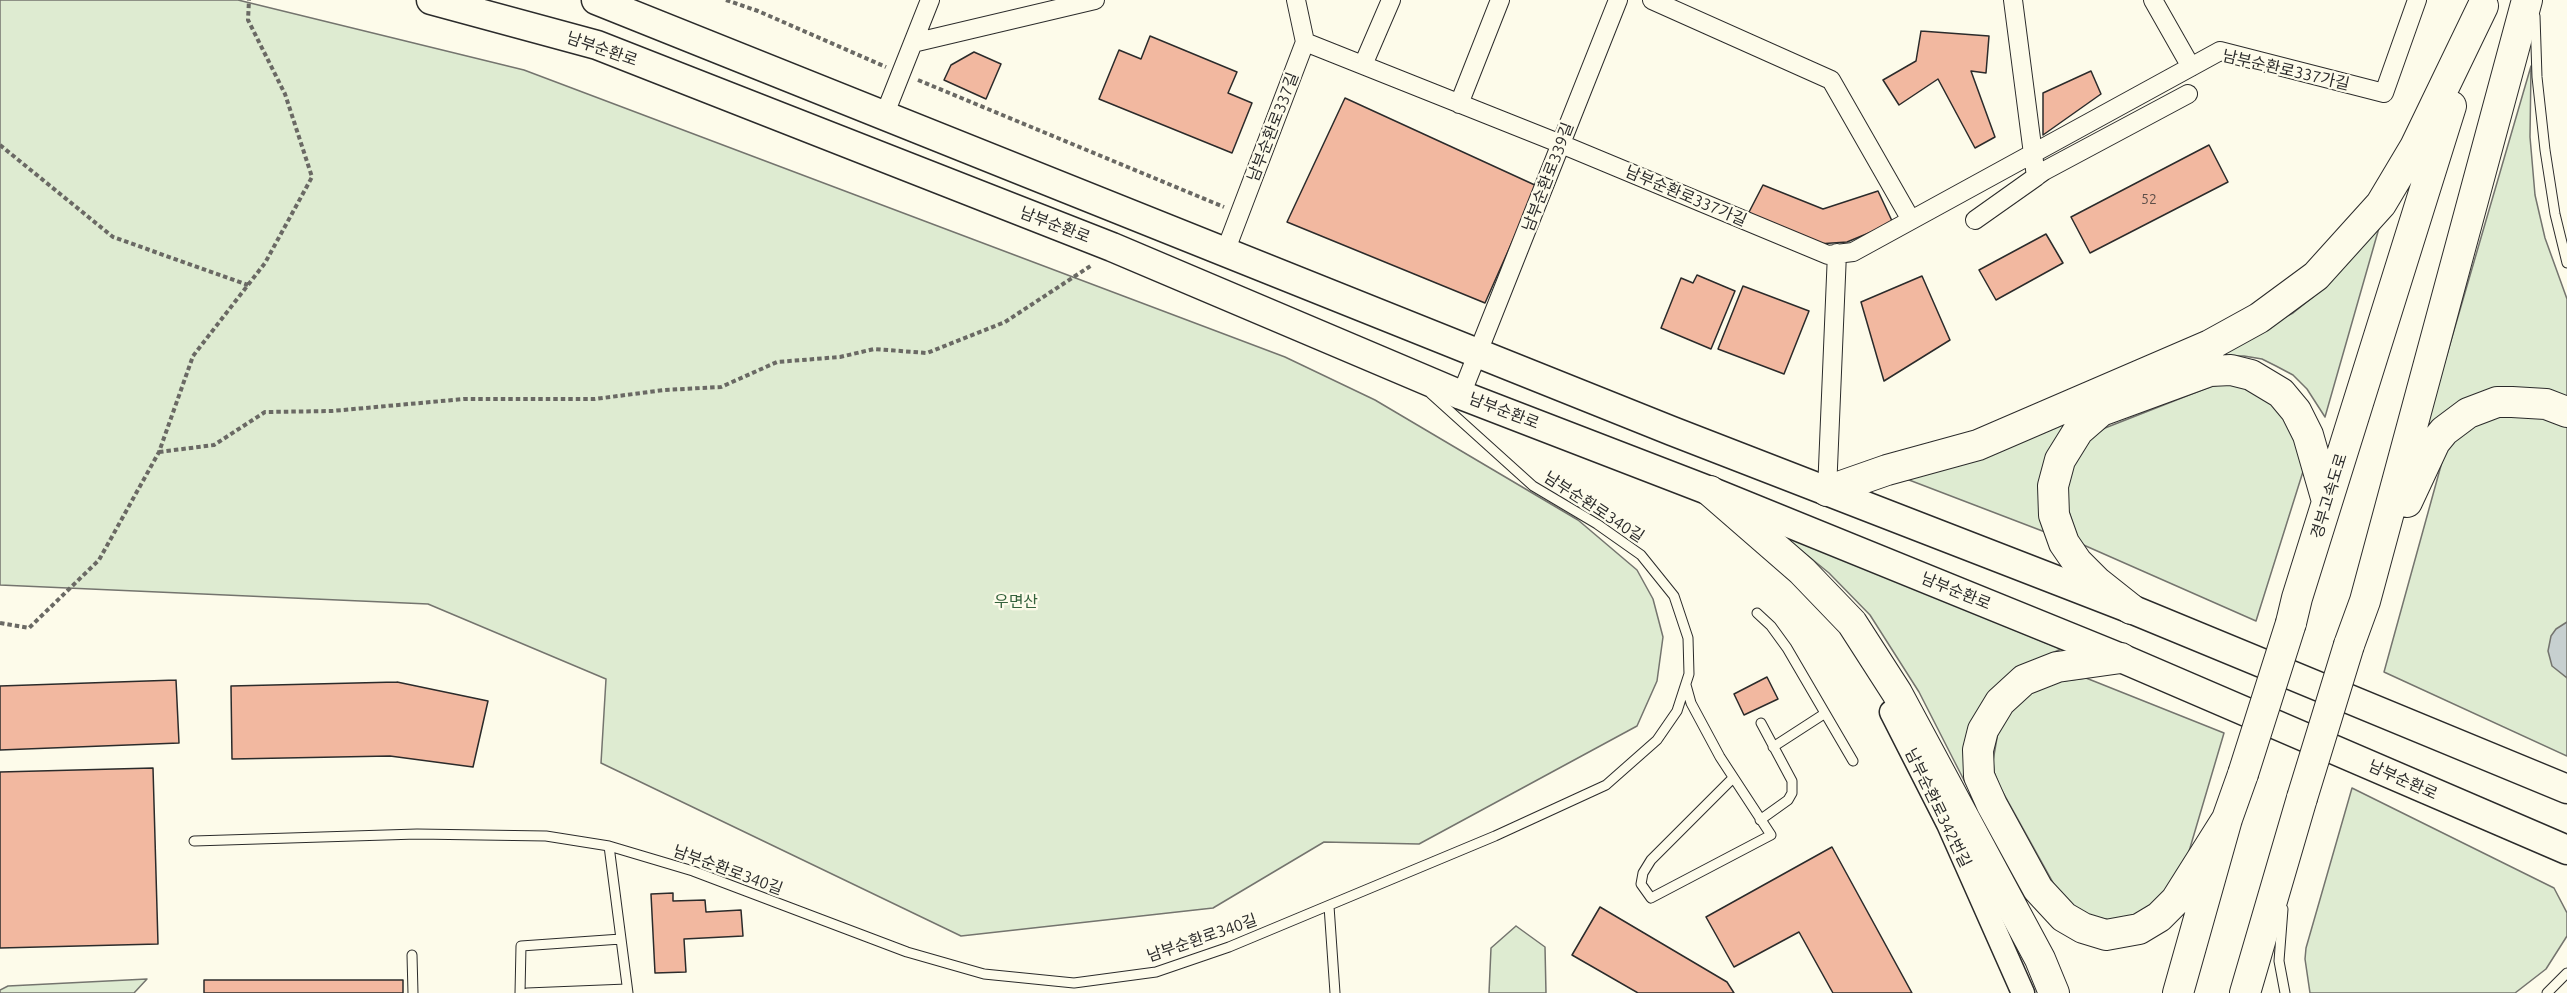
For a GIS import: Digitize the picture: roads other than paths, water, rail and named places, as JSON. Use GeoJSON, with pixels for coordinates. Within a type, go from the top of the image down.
{"type":"FeatureCollection","features":[{"type":"Feature","properties":{"kind":"highway"},"geometry":{"type":"LineString","coordinates":[[2245,993],[2289,838],[2364,601],[2527,0]]}},
{"type":"Feature","properties":{"kind":"highway"},"geometry":{"type":"LineString","coordinates":[[1827,491],[1887,470],[1978,445],[2210,345],[2259,318],[2316,276],[2381,204],[2415,147],[2484,3]]}},
{"type":"Feature","properties":{"kind":"highway","name":"경부고속도로"},"geometry":{"type":"LineString","coordinates":[[2178,993],[2227,819],[2291,623],[2327,501],[2484,3]]}},
{"type":"Feature","properties":{"kind":"highway"},"geometry":{"type":"LineString","coordinates":[[2131,609],[2097,582],[2077,562],[2060,536],[2054,515],[2053,486],[2060,460],[2078,431],[2101,411],[2210,371],[2230,370],[2262,379],[2281,393],[2296,411],[2308,435],[2327,501]]}},
{"type":"Feature","properties":{"kind":"highway"},"geometry":{"type":"LineString","coordinates":[[2364,601],[2426,457],[2444,431],[2468,413],[2497,402],[2546,404],[2567,412]]}},
{"type":"Feature","properties":{"kind":"highway"},"geometry":{"type":"LineString","coordinates":[[1710,490],[1802,570],[1852,623],[1897,693],[2040,959],[2054,993]]}},
{"type":"Feature","properties":{"kind":"highway"},"geometry":{"type":"LineString","coordinates":[[2121,658],[2057,667],[2033,675],[2015,686],[2000,702],[1983,730],[1978,750],[1979,776],[1992,805],[2038,889],[2064,917],[2083,928],[2106,935],[2139,929],[2159,917],[2176,900],[2227,819]]}},
{"type":"Feature","properties":{"kind":"main road","name":"남부순환로"},"geometry":{"type":"LineString","coordinates":[[431,0],[597,45],[1112,247],[1461,395],[1710,490],[2121,658],[2555,846]]}},
{"type":"Feature","properties":{"kind":"main road"},"geometry":{"type":"LineString","coordinates":[[596,0],[1479,354],[2131,609],[2567,789]]}},
{"type":"Feature","properties":{"kind":"street"},"geometry":{"type":"LineString","coordinates":[[884,116],[930,0]]}},
{"type":"Feature","properties":{"kind":"street"},"geometry":{"type":"LineString","coordinates":[[913,43],[1095,0]]}},
{"type":"Feature","properties":{"kind":"street"},"geometry":{"type":"LineString","coordinates":[[1296,0],[1305,42]]}},
{"type":"Feature","properties":{"kind":"street"},"geometry":{"type":"LineString","coordinates":[[1363,65],[1391,0]]}},
{"type":"Feature","properties":{"kind":"street"},"geometry":{"type":"LineString","coordinates":[[1459,104],[1500,0]]}},
{"type":"Feature","properties":{"kind":"street","name":"남부순환로339길"},"geometry":{"type":"LineString","coordinates":[[1461,395],[1618,0]]}},
{"type":"Feature","properties":{"kind":"street"},"geometry":{"type":"LineString","coordinates":[[1652,0],[1831,80],[1911,220]]}},
{"type":"Feature","properties":{"kind":"street"},"geometry":{"type":"LineString","coordinates":[[2013,0],[2031,154],[2036,177],[1976,220],[2044,171],[2188,94]]}},
{"type":"Feature","properties":{"kind":"street"},"geometry":{"type":"LineString","coordinates":[[2154,0],[2191,67]]}},
{"type":"Feature","properties":{"kind":"street","name":"남부순환로337가길"},"geometry":{"type":"LineString","coordinates":[[1305,42],[1561,144],[1828,255],[1853,252],[2220,51],[2384,93],[2417,0]]}},
{"type":"Feature","properties":{"kind":"street","name":"남부순환로337길"},"geometry":{"type":"LineString","coordinates":[[1225,252],[1305,42]]}},
{"type":"Feature","properties":{"kind":"street"},"geometry":{"type":"LineString","coordinates":[[1827,491],[1837,254]]}},
{"type":"Feature","properties":{"kind":"street","name":"남부순환로342번길"},"geometry":{"type":"LineString","coordinates":[[1852,623],[1887,704],[1948,824],[2023,993]]}},
{"type":"Feature","properties":{"kind":"lane"},"geometry":{"type":"LineString","coordinates":[[2534,0],[2537,77],[2542,127],[2555,214],[2567,263]]}},
{"type":"Feature","properties":{"kind":"lane","name":"남부순환로340길"},"geometry":{"type":"LineString","coordinates":[[194,841],[417,834],[546,836],[609,846],[693,871],[907,952],[984,974],[1074,983],[1156,972],[1229,947],[1495,836],[1605,785],[1657,740],[1677,711],[1686,685],[1689,674],[1688,638],[1674,596],[1641,555],[1533,486],[1477,438],[1410,373]]}},
{"type":"Feature","properties":{"kind":"lane"},"geometry":{"type":"LineString","coordinates":[[1757,614],[1771,626],[1787,648],[1853,761]]}},
{"type":"Feature","properties":{"kind":"lane"},"geometry":{"type":"LineString","coordinates":[[1686,685],[1691,703],[1705,730],[1733,778],[1771,835],[1650,898],[1641,884],[1643,873],[1651,860],[1733,778]]}},
{"type":"Feature","properties":{"kind":"lane"},"geometry":{"type":"LineString","coordinates":[[1773,747],[1824,714]]}},
{"type":"Feature","properties":{"kind":"lane"},"geometry":{"type":"LineString","coordinates":[[1760,820],[1788,800],[1792,793],[1791,781],[1761,723]]}},
{"type":"Feature","properties":{"kind":"lane"},"geometry":{"type":"LineString","coordinates":[[2285,993],[2280,972],[2279,950],[2289,838]]}},
{"type":"Feature","properties":{"kind":"lane"},"geometry":{"type":"LineString","coordinates":[[527,993],[628,991],[609,846]]}},
{"type":"Feature","properties":{"kind":"lane"},"geometry":{"type":"LineString","coordinates":[[2555,846],[2567,862]]}},
{"type":"Feature","properties":{"kind":"lane"},"geometry":{"type":"LineString","coordinates":[[1329,906],[1335,993]]}},
{"type":"Feature","properties":{"kind":"lane"},"geometry":{"type":"LineString","coordinates":[[520,993],[521,946],[621,939]]}},
{"type":"Feature","properties":{"kind":"lane"},"geometry":{"type":"LineString","coordinates":[[412,955],[413,993]]}},
{"type":"Feature","properties":{"kind":"lane"},"geometry":{"type":"LineString","coordinates":[[2547,993],[2567,973]]}},
{"type":"Feature","properties":{"kind":"park label","name":"우면산"},"geometry":{"type":"Point","coordinates":[1016,602]}}]}
